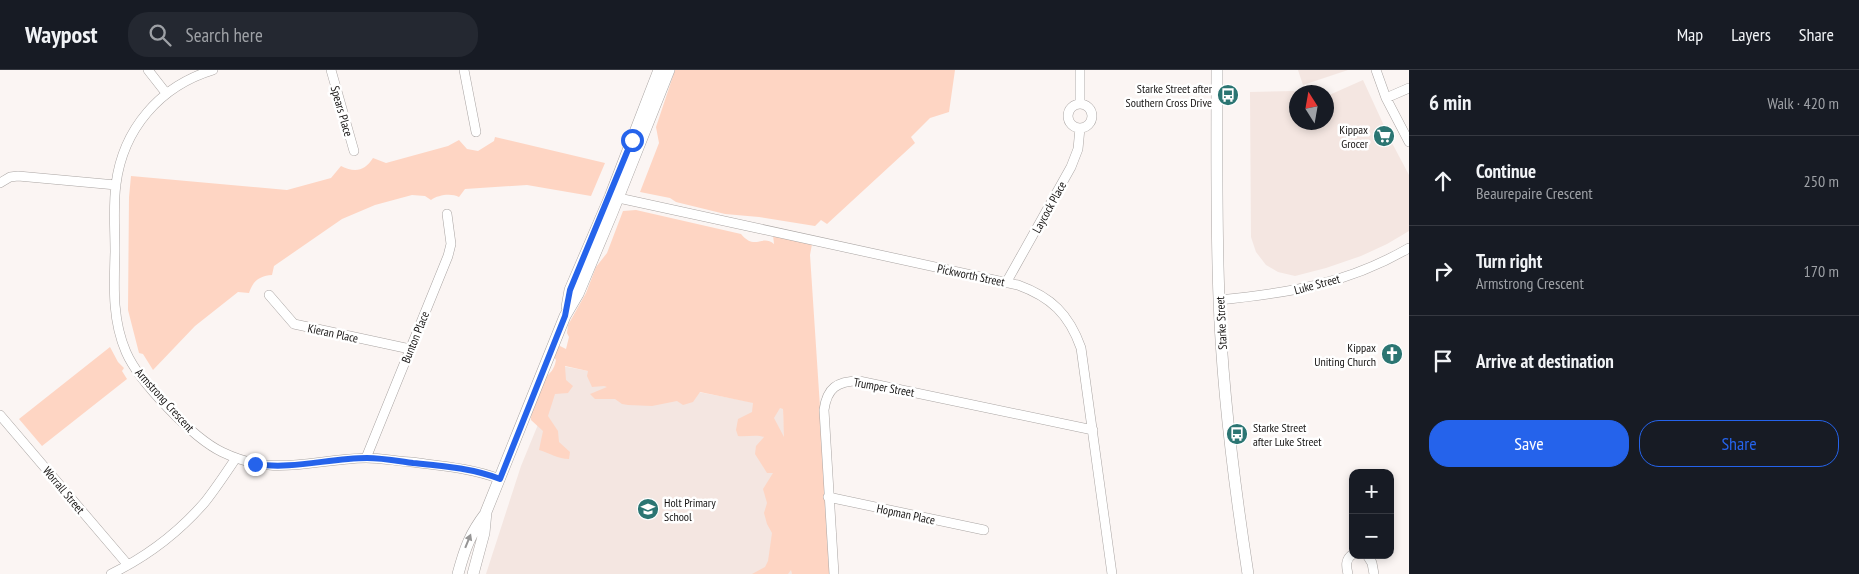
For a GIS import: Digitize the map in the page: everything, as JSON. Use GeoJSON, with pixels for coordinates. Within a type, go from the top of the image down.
{"type":"FeatureCollection","features":[{"type":"Feature","properties":{"kind":"street"},"geometry":{"type":"LineString","coordinates":[[148,70],[166,93]]}},
{"type":"Feature","properties":{"kind":"street","name":"Armstrong Crescent"},"geometry":{"type":"LineString","coordinates":[[213,70],[190,79],[166,93],[148,110],[134,131],[122,157],[116,185],[114,296],[116,316],[127,353],[136,370],[190,428],[220,451],[236,458],[273,467],[366,458],[460,468],[481,472],[500,479]]}},
{"type":"Feature","properties":{"kind":"street","name":"Spears Place"},"geometry":{"type":"LineString","coordinates":[[331,70],[354,151]]}},
{"type":"Feature","properties":{"kind":"street"},"geometry":{"type":"LineString","coordinates":[[464,70],[476,132]]}},
{"type":"Feature","properties":{"kind":"street"},"geometry":{"type":"LineString","coordinates":[[650,106],[659,70]]}},
{"type":"Feature","properties":{"kind":"street"},"geometry":{"type":"LineString","coordinates":[[458,574],[472,531],[486,512],[650,106],[669,70]]}},
{"type":"Feature","properties":{"kind":"street","name":"Laycock Place"},"geometry":{"type":"LineString","coordinates":[[1006,282],[1071,167],[1078,148],[1080,128],[1088,125],[1092,116],[1088,107],[1080,104],[1080,70]]}},
{"type":"Feature","properties":{"kind":"street","name":"Starke Street"},"geometry":{"type":"LineString","coordinates":[[1217,70],[1219,300],[1228,434],[1248,574]]}},
{"type":"Feature","properties":{"kind":"street"},"geometry":{"type":"LineString","coordinates":[[1376,70],[1386,98],[1409,142]]}},
{"type":"Feature","properties":{"kind":"street"},"geometry":{"type":"LineString","coordinates":[[1386,98],[1409,88]]}},
{"type":"Feature","properties":{"kind":"street"},"geometry":{"type":"LineString","coordinates":[[1080,104],[1071,107],[1067,116],[1071,125],[1080,128]]}},
{"type":"Feature","properties":{"kind":"street"},"geometry":{"type":"LineString","coordinates":[[0,183],[10,176],[18,176],[116,185]]}},
{"type":"Feature","properties":{"kind":"street","name":"Pickworth Street"},"geometry":{"type":"LineString","coordinates":[[614,197],[1006,282],[1043,296],[1056,307],[1073,328],[1081,348],[1112,574]]}},
{"type":"Feature","properties":{"kind":"street","name":"Bunton Place"},"geometry":{"type":"LineString","coordinates":[[366,458],[448,256],[451,244],[447,214]]}},
{"type":"Feature","properties":{"kind":"street","name":"Luke Street"},"geometry":{"type":"LineString","coordinates":[[1219,300],[1294,291],[1318,286],[1376,266],[1409,248]]}},
{"type":"Feature","properties":{"kind":"street","name":"Kieran Place"},"geometry":{"type":"LineString","coordinates":[[269,295],[294,324],[410,349]]}},
{"type":"Feature","properties":{"kind":"street","name":"Trumper Street"},"geometry":{"type":"LineString","coordinates":[[834,574],[824,410],[826,398],[832,388],[845,381],[859,381],[1093,430]]}},
{"type":"Feature","properties":{"kind":"street","name":"Worrall Street"},"geometry":{"type":"LineString","coordinates":[[0,415],[128,566]]}},
{"type":"Feature","properties":{"kind":"street"},"geometry":{"type":"LineString","coordinates":[[111,574],[128,566],[182,526],[205,502],[236,458]]}},
{"type":"Feature","properties":{"kind":"street","name":"Hopman Place"},"geometry":{"type":"LineString","coordinates":[[828,498],[984,530]]}},
{"type":"Feature","properties":{"kind":"street"},"geometry":{"type":"LineString","coordinates":[[473,574],[484,533],[486,512]]}},
{"type":"Feature","properties":{"kind":"street"},"geometry":{"type":"LineString","coordinates":[[1348,574],[1347,562],[1349,557]]}},
{"type":"Feature","properties":{"kind":"street"},"geometry":{"type":"LineString","coordinates":[[1370,559],[1374,574]]}},
{"type":"Feature","properties":{"kind":"shaded area"},"geometry":{"type":"Polygon","coordinates":[[[675,70],[955,70],[949,112],[930,118],[911,137],[915,143],[827,224],[821,220],[815,226],[759,217],[725,214],[676,202],[670,198],[640,192],[659,143],[656,127],[675,70]]]}},
{"type":"Feature","properties":{"kind":"shaded area"},"geometry":{"type":"Polygon","coordinates":[[[1298,70],[1348,70],[1303,85],[1298,70]]]}},
{"type":"Feature","properties":{"kind":"shaded area"},"geometry":{"type":"Polygon","coordinates":[[[1363,80],[1409,175],[1409,231],[1361,256],[1326,268],[1295,276],[1278,272],[1266,265],[1256,252],[1251,237],[1250,92],[1289,91],[1289,130],[1334,130],[1334,93],[1363,80]]]}},
{"type":"Feature","properties":{"kind":"shaded area"},"geometry":{"type":"Polygon","coordinates":[[[495,137],[605,163],[591,196],[527,185],[465,189],[459,197],[445,195],[431,200],[425,196],[412,195],[375,205],[342,219],[274,266],[272,275],[257,280],[252,285],[249,293],[238,292],[195,326],[153,370],[143,354],[139,353],[128,310],[129,197],[131,176],[287,190],[331,178],[341,166],[351,170],[359,170],[367,166],[373,158],[386,163],[448,146],[459,140],[467,149],[478,151],[494,141],[495,137]]]}},
{"type":"Feature","properties":{"kind":"shaded area"},"geometry":{"type":"Polygon","coordinates":[[[636,210],[741,234],[746,239],[754,242],[770,241],[774,244],[773,235],[812,244],[810,255],[831,574],[792,574],[791,570],[788,574],[752,574],[765,567],[768,561],[772,533],[764,513],[767,503],[763,489],[773,473],[767,473],[755,454],[756,446],[764,437],[738,436],[736,430],[738,419],[752,412],[753,403],[700,392],[693,402],[683,405],[677,401],[652,406],[628,405],[622,404],[615,399],[595,399],[590,394],[607,387],[592,387],[587,376],[588,371],[565,366],[566,380],[573,386],[568,393],[555,394],[548,416],[558,431],[559,442],[570,452],[569,459],[539,450],[543,431],[531,420],[537,393],[541,383],[552,371],[556,360],[553,356],[558,345],[566,349],[569,337],[567,333],[568,325],[586,293],[596,267],[607,253],[623,211],[636,210]],[[780,408],[774,418],[784,437],[783,409],[780,408]]]}},
{"type":"Feature","properties":{"kind":"shaded area"},"geometry":{"type":"Polygon","coordinates":[[[110,347],[118,362],[124,368],[122,371],[127,379],[42,446],[19,419],[110,347]]]}},
{"type":"Feature","properties":{"kind":"shaded area","name":"Holt Primary School"},"geometry":{"type":"Polygon","coordinates":[[[562,366],[783,408],[792,574],[486,574],[521,466],[562,366]]]}},
{"type":"Feature","properties":{"kind":"place","name":"Starke Street after Southern Cross Drive"},"geometry":{"type":"Point","coordinates":[1228,95]}},
{"type":"Feature","properties":{"kind":"place","name":"Kippax Grocer"},"geometry":{"type":"Point","coordinates":[1384,136]}},
{"type":"Feature","properties":{"kind":"place","name":"Kippax Uniting Church"},"geometry":{"type":"Point","coordinates":[1392,354]}},
{"type":"Feature","properties":{"kind":"place","name":"Starke Street after Luke Street"},"geometry":{"type":"Point","coordinates":[1237,434]}},
{"type":"Feature","properties":{"kind":"place","name":"Holt Primary School"},"geometry":{"type":"Point","coordinates":[648,509]}},
{"type":"Feature","properties":{"kind":"route"},"geometry":{"type":"LineString","coordinates":[[255,464],[273,467],[366,458],[383,459],[460,468],[481,472],[500,479],[565,316],[570,290],[632,140]]}}]}
